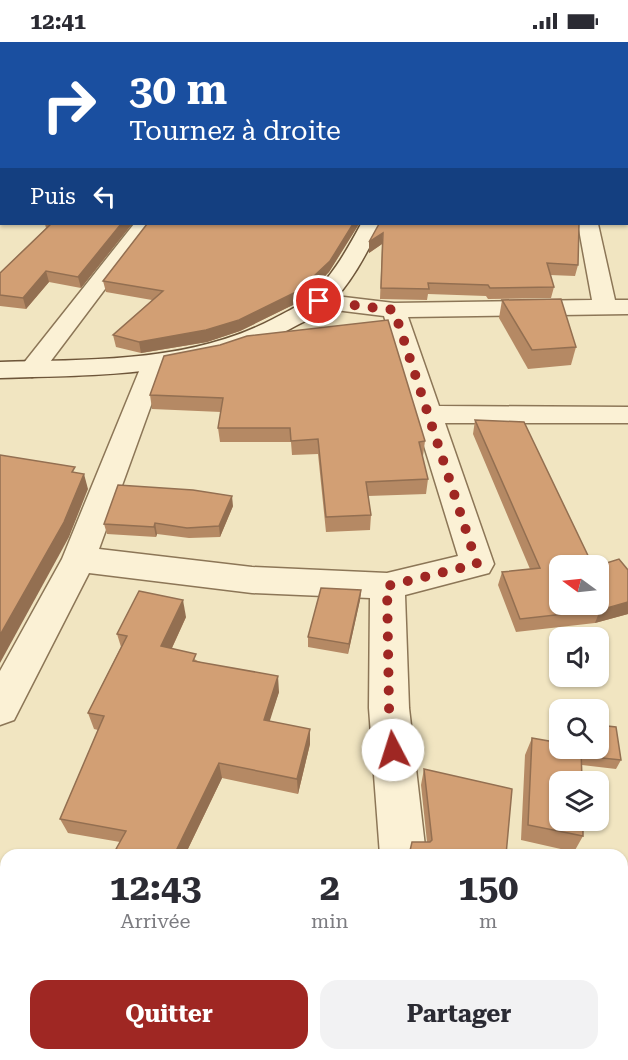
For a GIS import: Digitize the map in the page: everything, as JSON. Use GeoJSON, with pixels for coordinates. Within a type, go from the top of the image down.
{"type":"FeatureCollection","features":[{"type":"Feature","properties":{"kind":"street"},"geometry":{"type":"LineString","coordinates":[[32,369],[143,225]]}},
{"type":"Feature","properties":{"kind":"street"},"geometry":{"type":"LineString","coordinates":[[0,370],[153,364],[215,352],[271,332],[319,301],[358,250],[370,225]]}},
{"type":"Feature","properties":{"kind":"street"},"geometry":{"type":"LineString","coordinates":[[588,225],[605,306]]}},
{"type":"Feature","properties":{"kind":"street"},"geometry":{"type":"LineString","coordinates":[[319,301],[394,310],[628,307]]}},
{"type":"Feature","properties":{"kind":"street"},"geometry":{"type":"LineString","coordinates":[[79,559],[252,580],[387,586],[477,564],[394,310]]}},
{"type":"Feature","properties":{"kind":"street"},"geometry":{"type":"LineString","coordinates":[[0,708],[79,559],[153,364]]}},
{"type":"Feature","properties":{"kind":"street"},"geometry":{"type":"LineString","coordinates":[[428,414],[628,415]]}},
{"type":"Feature","properties":{"kind":"street"},"geometry":{"type":"LineString","coordinates":[[387,586],[389,708],[402,849]]}},
{"type":"Feature","properties":{"kind":"building"},"geometry":{"type":"Polygon","coordinates":[[[50,225],[120,225],[78,277],[46,271],[23,298],[0,295],[0,273],[50,225]]]}},
{"type":"Feature","properties":{"kind":"building"},"geometry":{"type":"Polygon","coordinates":[[[146,225],[352,225],[330,261],[298,291],[239,320],[206,330],[139,342],[113,335],[163,291],[103,281],[146,225]]]}},
{"type":"Feature","properties":{"kind":"building"},"geometry":{"type":"Polygon","coordinates":[[[378,225],[579,225],[578,265],[547,263],[554,287],[490,288],[488,285],[428,283],[429,289],[381,288],[383,233],[369,242],[378,225]]]}},
{"type":"Feature","properties":{"kind":"building"},"geometry":{"type":"Polygon","coordinates":[[[561,299],[576,347],[532,350],[502,300],[561,299]]]}},
{"type":"Feature","properties":{"kind":"building"},"geometry":{"type":"Polygon","coordinates":[[[388,320],[425,441],[419,442],[428,479],[366,482],[371,515],[326,517],[318,439],[291,441],[290,428],[218,428],[223,398],[150,395],[164,356],[220,345],[247,336],[388,320]]]}},
{"type":"Feature","properties":{"kind":"building"},"geometry":{"type":"Polygon","coordinates":[[[475,420],[524,422],[588,555],[549,555],[549,615],[556,615],[520,619],[502,572],[540,568],[475,420]]]}},
{"type":"Feature","properties":{"kind":"building"},"geometry":{"type":"Polygon","coordinates":[[[0,455],[75,467],[72,472],[84,474],[64,522],[0,635],[0,455]]]}},
{"type":"Feature","properties":{"kind":"building"},"geometry":{"type":"Polygon","coordinates":[[[118,485],[193,490],[232,496],[219,526],[187,528],[155,523],[154,527],[104,524],[118,485]]]}},
{"type":"Feature","properties":{"kind":"building"},"geometry":{"type":"Polygon","coordinates":[[[619,559],[628,570],[628,602],[609,607],[609,562],[619,559]]]}},
{"type":"Feature","properties":{"kind":"building"},"geometry":{"type":"Polygon","coordinates":[[[321,588],[361,590],[349,644],[308,637],[321,588]]]}},
{"type":"Feature","properties":{"kind":"building"},"geometry":{"type":"Polygon","coordinates":[[[139,591],[183,600],[161,646],[196,654],[193,661],[278,676],[264,720],[310,729],[297,779],[219,763],[177,849],[116,849],[126,831],[60,819],[104,716],[88,713],[127,636],[117,634],[139,591]]]}},
{"type":"Feature","properties":{"kind":"building"},"geometry":{"type":"Polygon","coordinates":[[[609,726],[616,727],[621,760],[609,759],[609,726]]]}},
{"type":"Feature","properties":{"kind":"building"},"geometry":{"type":"Polygon","coordinates":[[[532,738],[549,741],[549,759],[581,759],[582,771],[549,771],[549,829],[528,825],[532,738]]]}},
{"type":"Feature","properties":{"kind":"building"},"geometry":{"type":"Polygon","coordinates":[[[424,769],[512,789],[507,849],[410,849],[412,842],[432,840],[424,769]]]}},
{"type":"Feature","properties":{"kind":"building"},"geometry":{"type":"Polygon","coordinates":[[[558,831],[583,831],[583,836],[558,831]]]}},
{"type":"Feature","properties":{"kind":"route"},"geometry":{"type":"LineString","coordinates":[[319,301],[394,310],[477,564],[387,586],[389,708],[393,750]]}}]}
